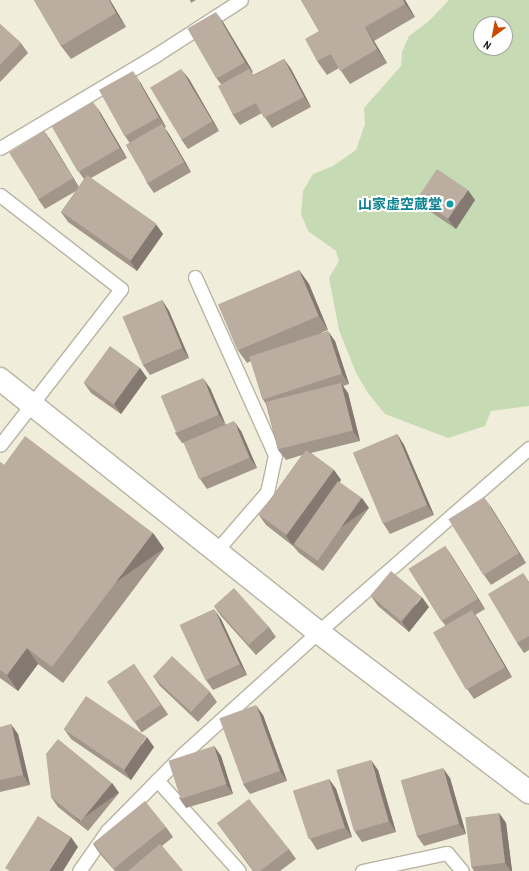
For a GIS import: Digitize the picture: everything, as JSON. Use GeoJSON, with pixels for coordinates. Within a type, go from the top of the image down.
{"type":"FeatureCollection","features":[{"type":"Feature","properties":{"kind":"street"},"geometry":{"type":"LineString","coordinates":[[0,379],[318,632],[529,792]]}},
{"type":"Feature","properties":{"kind":"lane"},"geometry":{"type":"LineString","coordinates":[[0,148],[156,55],[241,0]]}},
{"type":"Feature","properties":{"kind":"lane"},"geometry":{"type":"LineString","coordinates":[[0,195],[121,289],[0,445]]}},
{"type":"Feature","properties":{"kind":"lane"},"geometry":{"type":"LineString","coordinates":[[195,277],[275,455],[267,492],[216,551]]}},
{"type":"Feature","properties":{"kind":"lane"},"geometry":{"type":"LineString","coordinates":[[79,871],[107,831],[183,754],[318,632],[529,448]]}},
{"type":"Feature","properties":{"kind":"lane"},"geometry":{"type":"LineString","coordinates":[[157,780],[239,871]]}},
{"type":"Feature","properties":{"kind":"lane"},"geometry":{"type":"LineString","coordinates":[[362,871],[447,853],[462,871]]}},
{"type":"Feature","properties":{"kind":"green space"},"geometry":{"type":"Polygon","coordinates":[[[449,0],[529,0],[529,406],[491,411],[485,426],[448,438],[385,414],[368,393],[356,373],[339,330],[329,278],[339,261],[336,251],[308,231],[301,214],[303,191],[313,174],[333,166],[356,150],[365,124],[364,108],[401,66],[402,52],[409,36],[429,21],[449,0]]]}},
{"type":"Feature","properties":{"kind":"building"},"geometry":{"type":"Polygon","coordinates":[[[34,0],[109,0],[116,13],[61,46],[34,0]]]}},
{"type":"Feature","properties":{"kind":"building"},"geometry":{"type":"Polygon","coordinates":[[[301,0],[403,0],[405,4],[365,27],[377,49],[340,71],[331,54],[317,61],[305,39],[319,31],[301,0]]]}},
{"type":"Feature","properties":{"kind":"building"},"geometry":{"type":"Polygon","coordinates":[[[216,12],[245,62],[216,79],[187,28],[216,12]]]}},
{"type":"Feature","properties":{"kind":"building"},"geometry":{"type":"Polygon","coordinates":[[[0,24],[21,43],[0,65],[0,24]]]}},
{"type":"Feature","properties":{"kind":"building"},"geometry":{"type":"Polygon","coordinates":[[[284,59],[304,97],[264,118],[256,103],[233,115],[218,86],[249,69],[253,76],[284,59]]]}},
{"type":"Feature","properties":{"kind":"building"},"geometry":{"type":"Polygon","coordinates":[[[181,69],[212,121],[182,140],[150,88],[181,69]]]}},
{"type":"Feature","properties":{"kind":"building"},"geometry":{"type":"Polygon","coordinates":[[[133,71],[159,117],[125,136],[99,90],[133,71]]]}},
{"type":"Feature","properties":{"kind":"building"},"geometry":{"type":"Polygon","coordinates":[[[93,102],[120,148],[78,172],[51,126],[93,102]]]}},
{"type":"Feature","properties":{"kind":"building"},"geometry":{"type":"Polygon","coordinates":[[[162,124],[184,162],[148,183],[126,145],[162,124]]]}},
{"type":"Feature","properties":{"kind":"building"},"geometry":{"type":"Polygon","coordinates":[[[44,131],[73,178],[38,199],[9,153],[44,131]]]}},
{"type":"Feature","properties":{"kind":"building"},"geometry":{"type":"Polygon","coordinates":[[[437,169],[468,190],[448,219],[417,198],[437,169]]]}},
{"type":"Feature","properties":{"kind":"building"},"geometry":{"type":"Polygon","coordinates":[[[87,175],[157,224],[131,261],[61,212],[87,175]]]}},
{"type":"Feature","properties":{"kind":"building"},"geometry":{"type":"Polygon","coordinates":[[[299,270],[319,316],[238,350],[218,304],[299,270]]]}},
{"type":"Feature","properties":{"kind":"building"},"geometry":{"type":"Polygon","coordinates":[[[162,300],[182,348],[143,365],[122,317],[162,300]]]}},
{"type":"Feature","properties":{"kind":"building"},"geometry":{"type":"Polygon","coordinates":[[[328,331],[342,374],[263,399],[249,357],[328,331]]]}},
{"type":"Feature","properties":{"kind":"building"},"geometry":{"type":"Polygon","coordinates":[[[110,346],[140,368],[113,404],[84,382],[110,346]]]}},
{"type":"Feature","properties":{"kind":"building"},"geometry":{"type":"Polygon","coordinates":[[[203,378],[219,415],[176,433],[161,396],[203,378]]]}},
{"type":"Feature","properties":{"kind":"building"},"geometry":{"type":"Polygon","coordinates":[[[341,383],[353,431],[278,449],[266,402],[341,383]]]}},
{"type":"Feature","properties":{"kind":"building"},"geometry":{"type":"Polygon","coordinates":[[[234,421],[250,458],[199,479],[183,442],[234,421]]]}},
{"type":"Feature","properties":{"kind":"building"},"geometry":{"type":"Polygon","coordinates":[[[397,434],[427,505],[383,524],[353,453],[397,434]]]}},
{"type":"Feature","properties":{"kind":"building"},"geometry":{"type":"Polygon","coordinates":[[[25,436],[153,533],[52,667],[27,648],[7,675],[0,670],[0,462],[4,465],[25,436]]]}},
{"type":"Feature","properties":{"kind":"building"},"geometry":{"type":"Polygon","coordinates":[[[306,450],[334,470],[286,535],[259,515],[306,450]]]}},
{"type":"Feature","properties":{"kind":"building"},"geometry":{"type":"Polygon","coordinates":[[[338,481],[362,498],[318,561],[294,544],[338,481]]]}},
{"type":"Feature","properties":{"kind":"building"},"geometry":{"type":"Polygon","coordinates":[[[484,497],[519,553],[483,575],[448,519],[484,497]]]}},
{"type":"Feature","properties":{"kind":"building"},"geometry":{"type":"Polygon","coordinates":[[[445,546],[478,599],[441,621],[409,569],[445,546]]]}},
{"type":"Feature","properties":{"kind":"building"},"geometry":{"type":"Polygon","coordinates":[[[391,571],[422,597],[401,621],[370,596],[391,571]]]}},
{"type":"Feature","properties":{"kind":"building"},"geometry":{"type":"Polygon","coordinates":[[[523,573],[529,583],[529,636],[517,643],[488,594],[523,573]]]}},
{"type":"Feature","properties":{"kind":"building"},"geometry":{"type":"Polygon","coordinates":[[[234,588],[269,627],[249,645],[214,606],[234,588]]]}},
{"type":"Feature","properties":{"kind":"building"},"geometry":{"type":"Polygon","coordinates":[[[214,609],[240,664],[205,680],[180,625],[214,609]]]}},
{"type":"Feature","properties":{"kind":"building"},"geometry":{"type":"Polygon","coordinates":[[[472,610],[505,667],[466,690],[433,632],[472,610]]]}},
{"type":"Feature","properties":{"kind":"building"},"geometry":{"type":"Polygon","coordinates":[[[172,656],[210,691],[191,712],[153,676],[172,656]]]}},
{"type":"Feature","properties":{"kind":"building"},"geometry":{"type":"Polygon","coordinates":[[[134,664],[161,705],[134,723],[107,681],[134,664]]]}},
{"type":"Feature","properties":{"kind":"building"},"geometry":{"type":"Polygon","coordinates":[[[86,696],[147,737],[124,770],[64,729],[86,696]]]}},
{"type":"Feature","properties":{"kind":"building"},"geometry":{"type":"Polygon","coordinates":[[[256,705],[280,771],[243,784],[219,718],[256,705]]]}},
{"type":"Feature","properties":{"kind":"building"},"geometry":{"type":"Polygon","coordinates":[[[11,724],[23,775],[0,780],[0,727],[11,724]]]}},
{"type":"Feature","properties":{"kind":"building"},"geometry":{"type":"Polygon","coordinates":[[[58,739],[112,783],[81,821],[51,797],[46,754],[58,739]]]}},
{"type":"Feature","properties":{"kind":"building"},"geometry":{"type":"Polygon","coordinates":[[[214,746],[226,784],[181,799],[168,761],[214,746]]]}},
{"type":"Feature","properties":{"kind":"building"},"geometry":{"type":"Polygon","coordinates":[[[371,760],[389,822],[354,831],[336,770],[371,760]]]}},
{"type":"Feature","properties":{"kind":"building"},"geometry":{"type":"Polygon","coordinates":[[[443,768],[459,824],[417,836],[401,780],[443,768]]]}},
{"type":"Feature","properties":{"kind":"building"},"geometry":{"type":"Polygon","coordinates":[[[329,779],[345,828],[309,839],[293,791],[329,779]]]}},
{"type":"Feature","properties":{"kind":"building"},"geometry":{"type":"Polygon","coordinates":[[[249,799],[289,849],[260,871],[254,871],[217,823],[249,799]]]}},
{"type":"Feature","properties":{"kind":"building"},"geometry":{"type":"Polygon","coordinates":[[[145,801],[166,827],[114,869],[93,843],[145,801]]]}},
{"type":"Feature","properties":{"kind":"building"},"geometry":{"type":"Polygon","coordinates":[[[499,813],[505,863],[471,867],[465,817],[499,813]]]}},
{"type":"Feature","properties":{"kind":"building"},"geometry":{"type":"Polygon","coordinates":[[[38,816],[71,837],[49,871],[10,871],[5,868],[38,816]]]}},
{"type":"Feature","properties":{"kind":"building"},"geometry":{"type":"Polygon","coordinates":[[[160,844],[183,871],[128,871],[160,844]]]}},
{"type":"Feature","properties":{"kind":"place","name":"山家虚空蔵堂"},"geometry":{"type":"Point","coordinates":[450,204]}}]}
